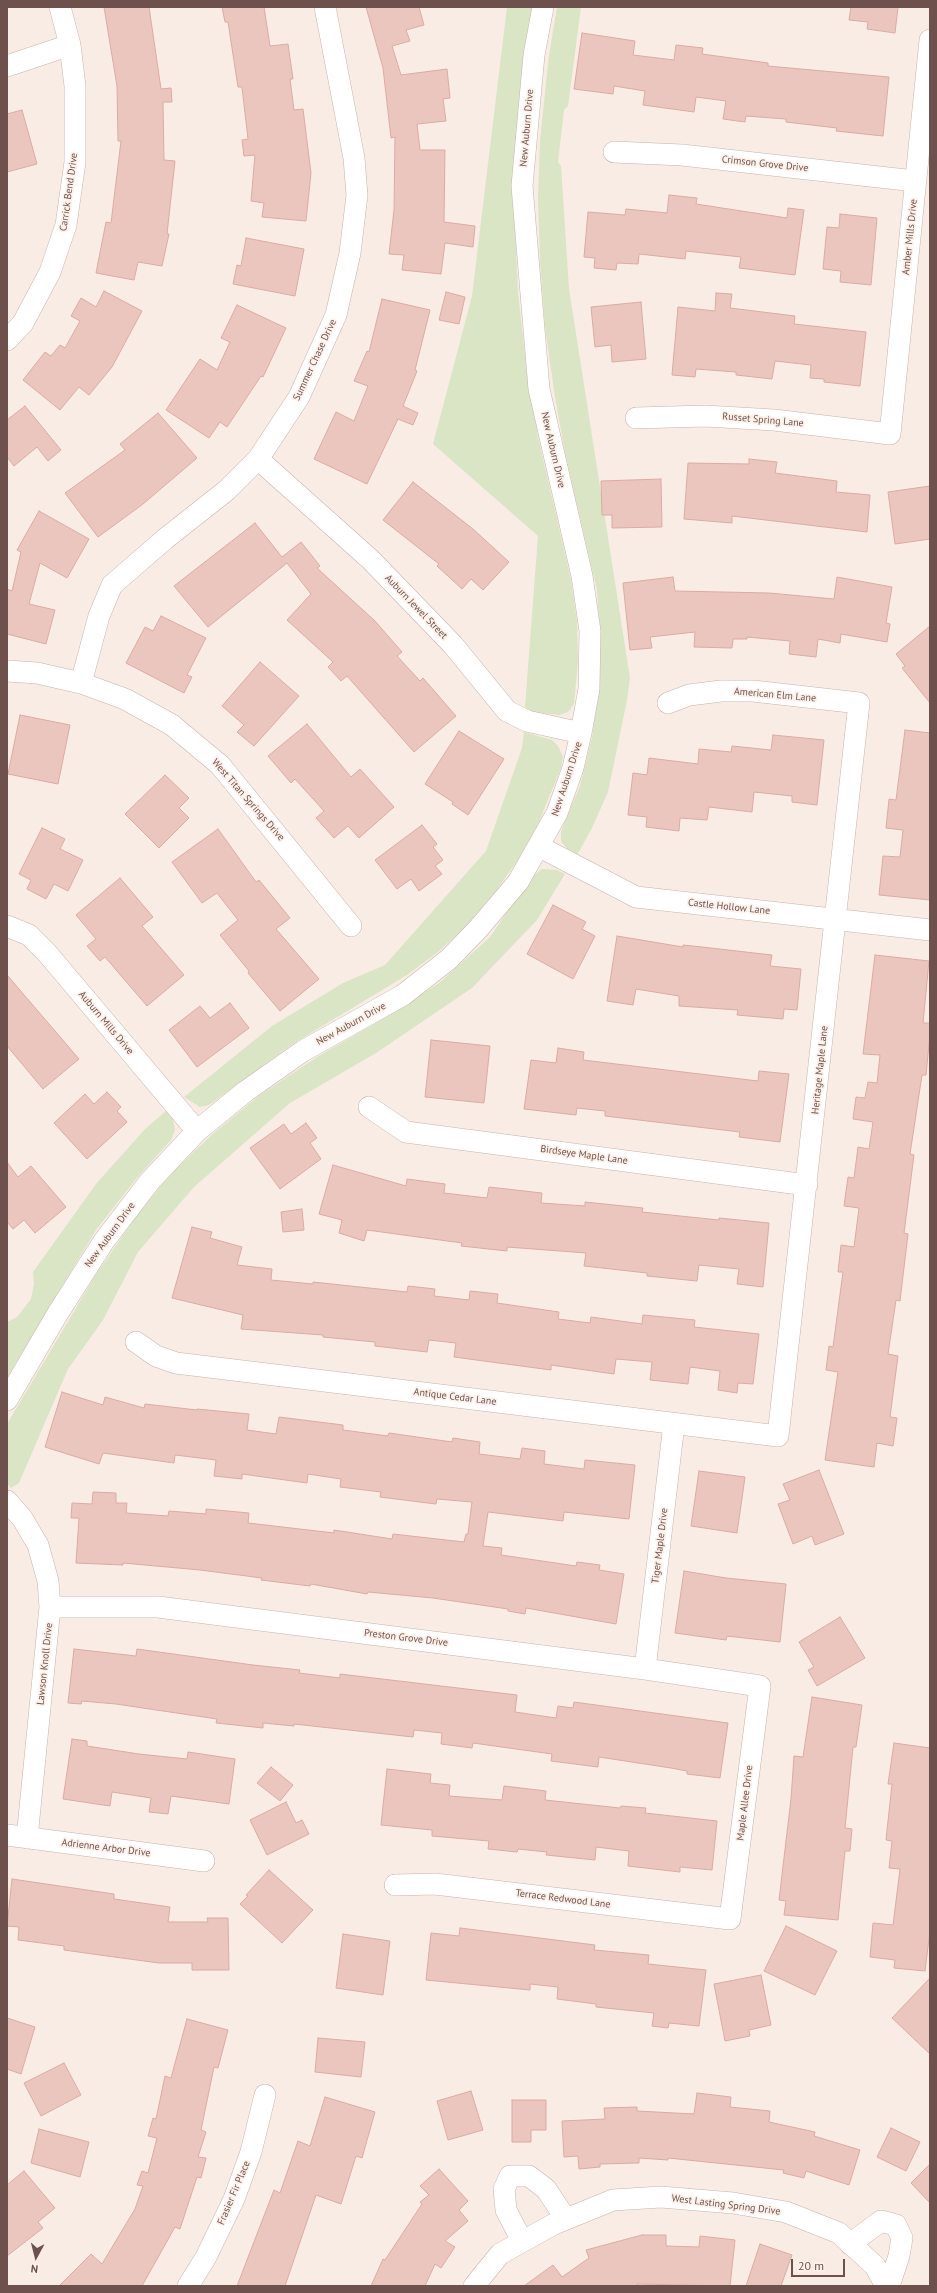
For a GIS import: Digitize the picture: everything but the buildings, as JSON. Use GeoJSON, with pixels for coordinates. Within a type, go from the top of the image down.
{"type":"FeatureCollection","features":[{"type":"Feature","properties":{"kind":"street","name":"Carrick Bend Drive"},"geometry":{"type":"LineString","coordinates":[[7,340],[23,323],[50,272],[66,226],[75,162],[75,86],[70,45],[60,7]]}},
{"type":"Feature","properties":{"kind":"street","name":"Summer Chase Drive"},"geometry":{"type":"LineString","coordinates":[[81,683],[99,616],[112,585],[165,539],[227,490],[258,459],[300,397],[336,315],[350,253],[357,195],[354,158],[325,7]]}},
{"type":"Feature","properties":{"kind":"street","name":"New Auburn Drive"},"geometry":{"type":"LineString","coordinates":[[7,1400],[58,1313],[104,1241],[150,1181],[197,1130],[246,1090],[303,1051],[403,995],[449,959],[478,929],[518,882],[540,847],[557,813],[573,768],[589,689],[590,631],[582,576],[539,389],[522,186],[534,55],[543,7]]}},
{"type":"Feature","properties":{"kind":"street","name":"Amber Mills Drive"},"geometry":{"type":"LineString","coordinates":[[890,434],[930,40]]}},
{"type":"Feature","properties":{"kind":"street"},"geometry":{"type":"LineString","coordinates":[[7,66],[70,45]]}},
{"type":"Feature","properties":{"kind":"street","name":"Crimson Grove Drive"},"geometry":{"type":"LineString","coordinates":[[614,152],[682,155],[916,181]]}},
{"type":"Feature","properties":{"kind":"street","name":"Russet Spring Lane"},"geometry":{"type":"LineString","coordinates":[[636,418],[706,416],[774,420],[890,434]]}},
{"type":"Feature","properties":{"kind":"street","name":"Auburn Jewel Street"},"geometry":{"type":"LineString","coordinates":[[258,459],[371,560],[452,645],[507,711],[527,721],[581,733]]}},
{"type":"Feature","properties":{"kind":"street","name":"West Titan Springs Drive"},"geometry":{"type":"LineString","coordinates":[[7,671],[37,673],[81,683],[125,699],[172,725],[220,765],[351,926]]}},
{"type":"Feature","properties":{"kind":"street","name":"American Elm Lane"},"geometry":{"type":"LineString","coordinates":[[668,703],[689,695],[721,690],[753,691],[859,703]]}},
{"type":"Feature","properties":{"kind":"street","name":"Heritage Maple Lane"},"geometry":{"type":"LineString","coordinates":[[778,1436],[807,1185],[859,703]]}},
{"type":"Feature","properties":{"kind":"street","name":"Castle Hollow Lane"},"geometry":{"type":"LineString","coordinates":[[540,847],[636,897],[930,930]]}},
{"type":"Feature","properties":{"kind":"street","name":"Auburn Mills Drive"},"geometry":{"type":"LineString","coordinates":[[7,926],[29,935],[47,953],[197,1130]]}},
{"type":"Feature","properties":{"kind":"street","name":"Birdseye Maple Lane"},"geometry":{"type":"LineString","coordinates":[[369,1107],[406,1132],[807,1185]]}},
{"type":"Feature","properties":{"kind":"street","name":"Antique Cedar Lane"},"geometry":{"type":"LineString","coordinates":[[136,1342],[156,1356],[176,1363],[778,1436]]}},
{"type":"Feature","properties":{"kind":"street","name":"Tiger Maple Drive"},"geometry":{"type":"LineString","coordinates":[[645,1669],[674,1424]]}},
{"type":"Feature","properties":{"kind":"street","name":"Lawson Knoll Drive"},"geometry":{"type":"LineString","coordinates":[[7,1501],[22,1518],[38,1545],[48,1581],[50,1607],[17,1836]]}},
{"type":"Feature","properties":{"kind":"street","name":"Preston Grove Drive"},"geometry":{"type":"LineString","coordinates":[[50,1607],[158,1607],[645,1669],[760,1686]]}},
{"type":"Feature","properties":{"kind":"street","name":"Maple Allee Drive"},"geometry":{"type":"LineString","coordinates":[[730,1920],[760,1686]]}},
{"type":"Feature","properties":{"kind":"street","name":"Adrienne Arbor Drive"},"geometry":{"type":"LineString","coordinates":[[17,1836],[204,1861]]}},
{"type":"Feature","properties":{"kind":"street","name":"Terrace Redwood Lane"},"geometry":{"type":"LineString","coordinates":[[395,1885],[435,1884],[730,1920]]}},
{"type":"Feature","properties":{"kind":"street","name":"Frasier Fir Place"},"geometry":{"type":"LineString","coordinates":[[188,2286],[206,2257],[234,2199],[251,2152],[266,2094]]}},
{"type":"Feature","properties":{"kind":"street"},"geometry":{"type":"LineString","coordinates":[[522,2241],[506,2210],[504,2189],[510,2176],[529,2176],[546,2189],[566,2219]]}},
{"type":"Feature","properties":{"kind":"street","name":"West Lasting Spring Drive"},"geometry":{"type":"LineString","coordinates":[[474,2286],[500,2254],[566,2219],[613,2200],[661,2197],[733,2203],[786,2212],[839,2233],[875,2266],[887,2286]]}},
{"type":"Feature","properties":{"kind":"street"},"geometry":{"type":"LineString","coordinates":[[850,2244],[881,2221],[896,2225],[902,2238],[899,2256],[887,2286]]}},
{"type":"Feature","properties":{"kind":"green space"},"geometry":{"type":"Polygon","coordinates":[[[507,7],[533,7],[515,227],[518,293],[527,372],[538,437],[571,580],[577,621],[578,661],[574,704],[568,712],[559,715],[533,712],[525,707],[538,536],[433,444],[472,296],[507,7]]]}},
{"type":"Feature","properties":{"kind":"green space"},"geometry":{"type":"Polygon","coordinates":[[[557,7],[581,7],[568,106],[564,110],[558,162],[561,166],[569,289],[630,678],[627,700],[608,792],[591,830],[577,855],[567,849],[561,841],[561,831],[580,786],[592,738],[600,681],[600,638],[597,590],[565,452],[555,397],[545,327],[540,260],[538,199],[540,140],[549,55],[557,7]]]}},
{"type":"Feature","properties":{"kind":"green space"},"geometry":{"type":"Polygon","coordinates":[[[524,732],[552,740],[558,746],[563,757],[561,768],[539,822],[520,857],[495,892],[464,928],[438,952],[407,975],[291,1045],[209,1105],[200,1107],[184,1097],[272,1026],[343,983],[385,965],[486,851],[522,748],[524,732]]]}},
{"type":"Feature","properties":{"kind":"green space"},"geometry":{"type":"Polygon","coordinates":[[[542,869],[557,870],[565,874],[537,920],[472,988],[376,1053],[290,1103],[194,1187],[138,1252],[103,1320],[68,1369],[19,1483],[11,1488],[7,1484],[7,1424],[95,1276],[135,1218],[172,1172],[215,1132],[260,1095],[317,1057],[388,1016],[439,983],[490,937],[530,878],[542,869]]]}},
{"type":"Feature","properties":{"kind":"green space"},"geometry":{"type":"Polygon","coordinates":[[[166,1111],[173,1119],[175,1130],[171,1140],[136,1179],[96,1230],[7,1378],[7,1322],[17,1317],[31,1299],[34,1284],[33,1272],[96,1184],[145,1129],[166,1111]]]}}]}
